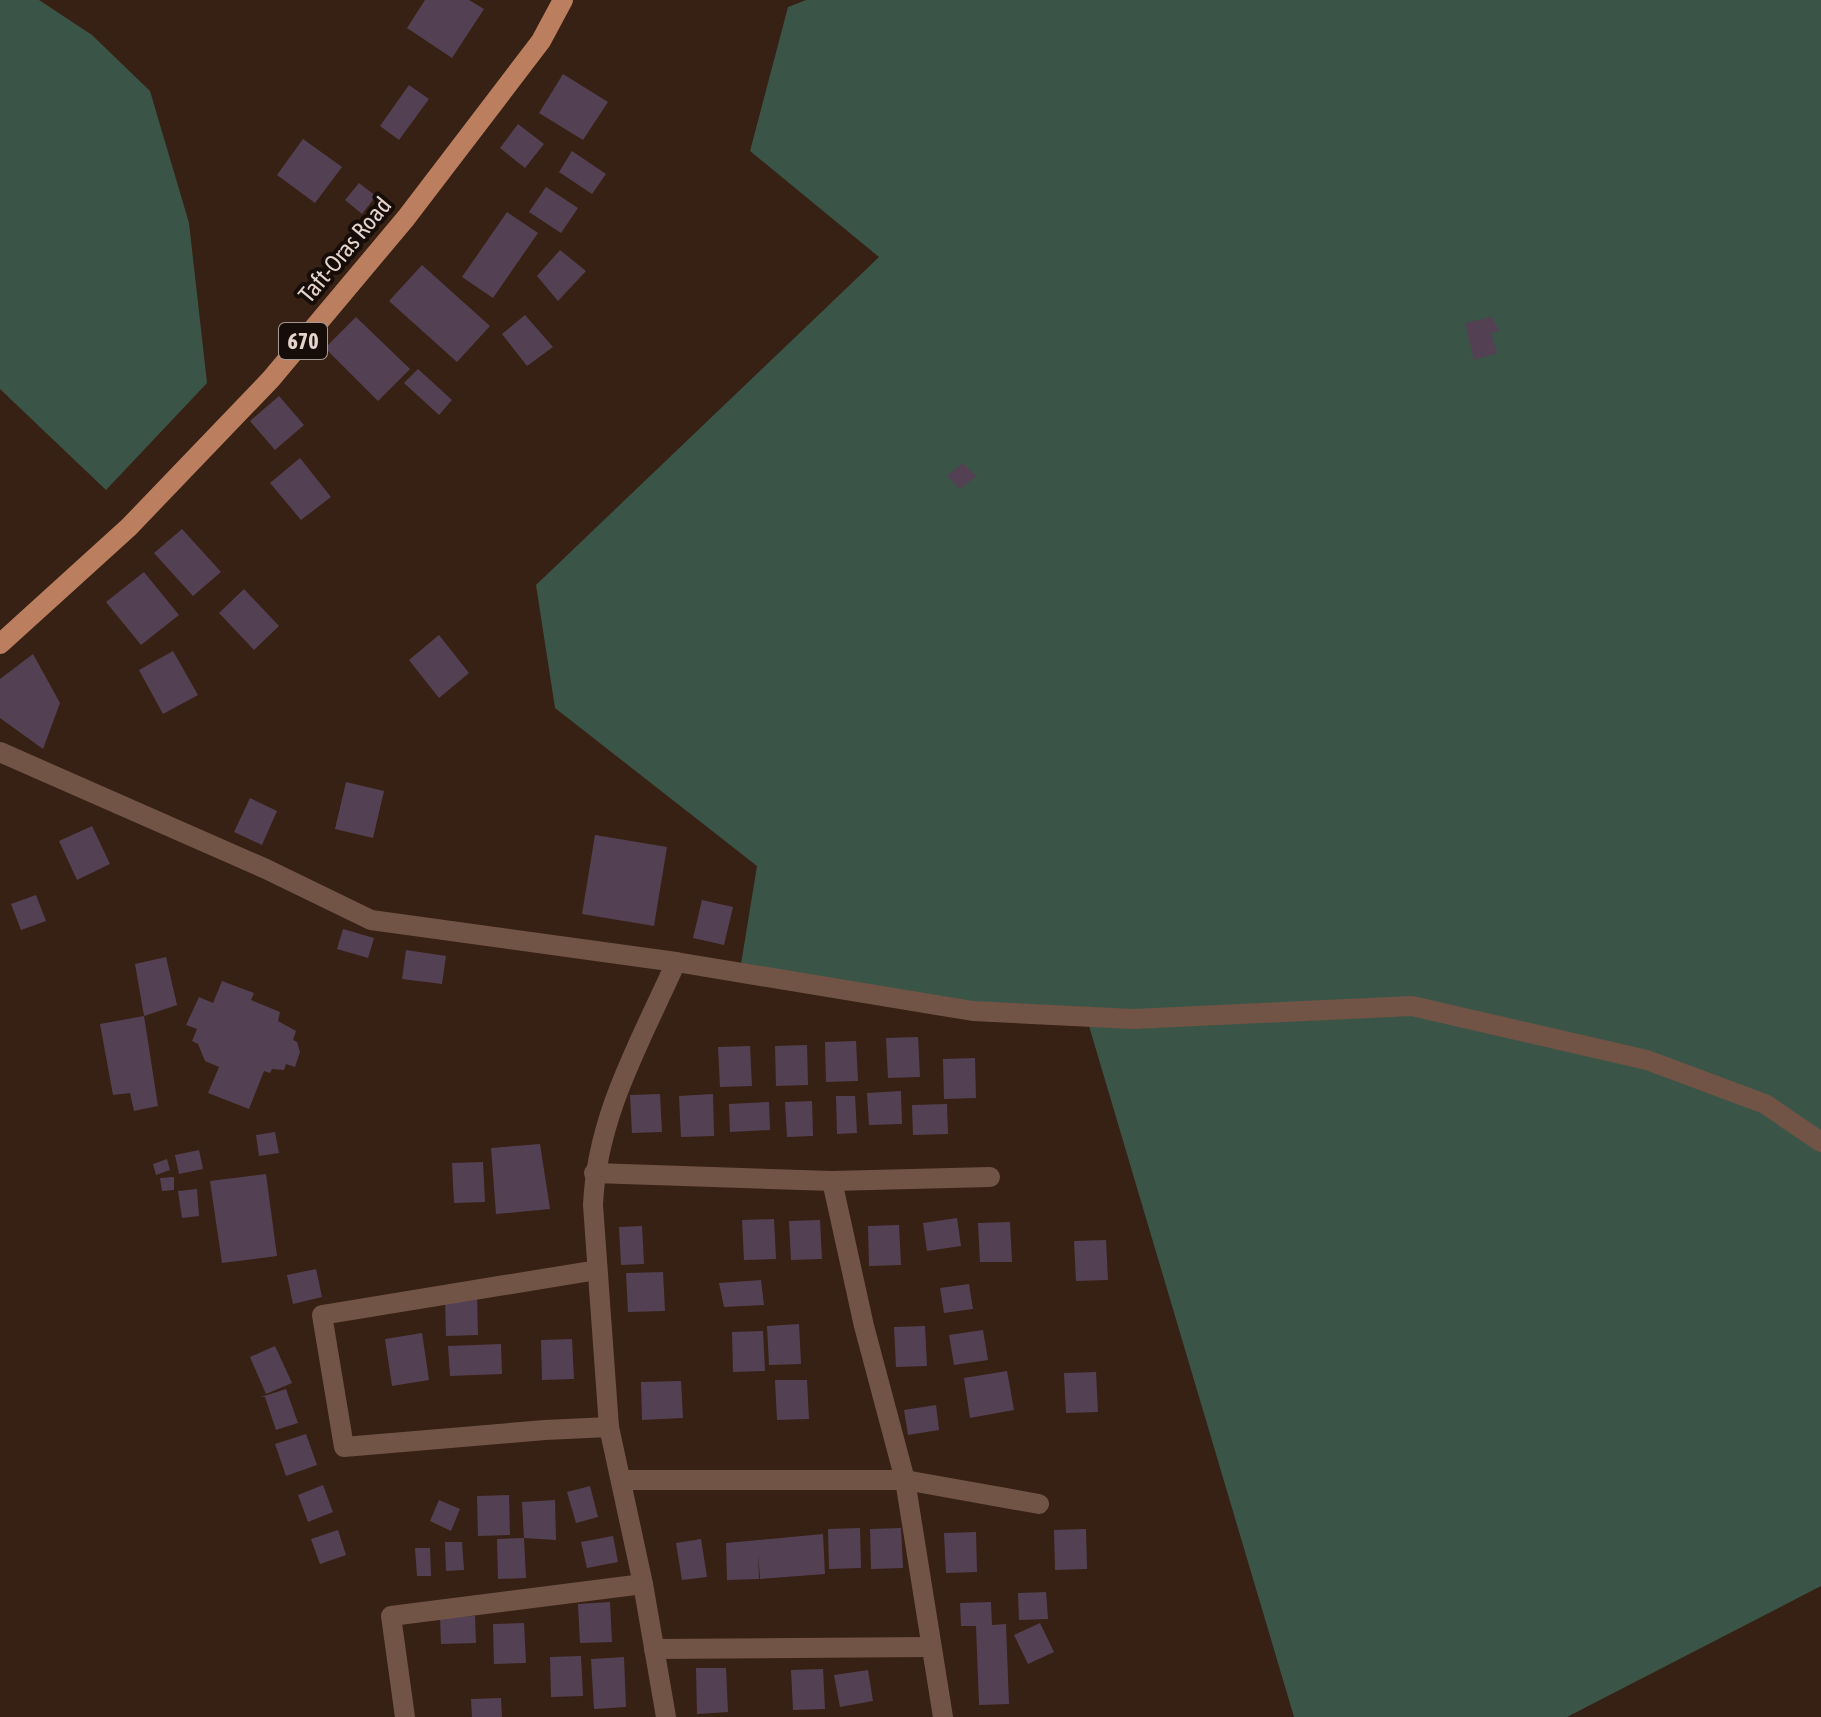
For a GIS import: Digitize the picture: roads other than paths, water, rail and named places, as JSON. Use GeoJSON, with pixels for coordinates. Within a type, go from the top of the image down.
{"type":"FeatureCollection","features":[{"type":"Feature","properties":{"kind":"main road","name":"Taft-Oras Road"},"geometry":{"type":"LineString","coordinates":[[0,644],[129,527],[271,379],[406,218],[541,41],[563,0]]}},
{"type":"Feature","properties":{"kind":"street"},"geometry":{"type":"LineString","coordinates":[[0,752],[266,869],[371,920],[676,962],[973,1011],[1133,1019],[1412,1006],[1647,1060],[1765,1104],[1821,1142]]}},
{"type":"Feature","properties":{"kind":"street"},"geometry":{"type":"LineString","coordinates":[[666,1717],[643,1584],[609,1427],[593,1205],[594,1173],[601,1137],[615,1095],[676,962]]}},
{"type":"Feature","properties":{"kind":"street"},"geometry":{"type":"LineString","coordinates":[[594,1173],[832,1181],[990,1177]]}},
{"type":"Feature","properties":{"kind":"street"},"geometry":{"type":"LineString","coordinates":[[832,1181],[864,1326],[905,1480],[943,1717]]}},
{"type":"Feature","properties":{"kind":"street"},"geometry":{"type":"LineString","coordinates":[[597,1270],[322,1315],[344,1447],[609,1427]]}},
{"type":"Feature","properties":{"kind":"street"},"geometry":{"type":"LineString","coordinates":[[622,1480],[905,1480],[1039,1504]]}},
{"type":"Feature","properties":{"kind":"street"},"geometry":{"type":"LineString","coordinates":[[405,1717],[391,1616],[643,1584]]}},
{"type":"Feature","properties":{"kind":"street"},"geometry":{"type":"LineString","coordinates":[[654,1649],[931,1647]]}}]}
